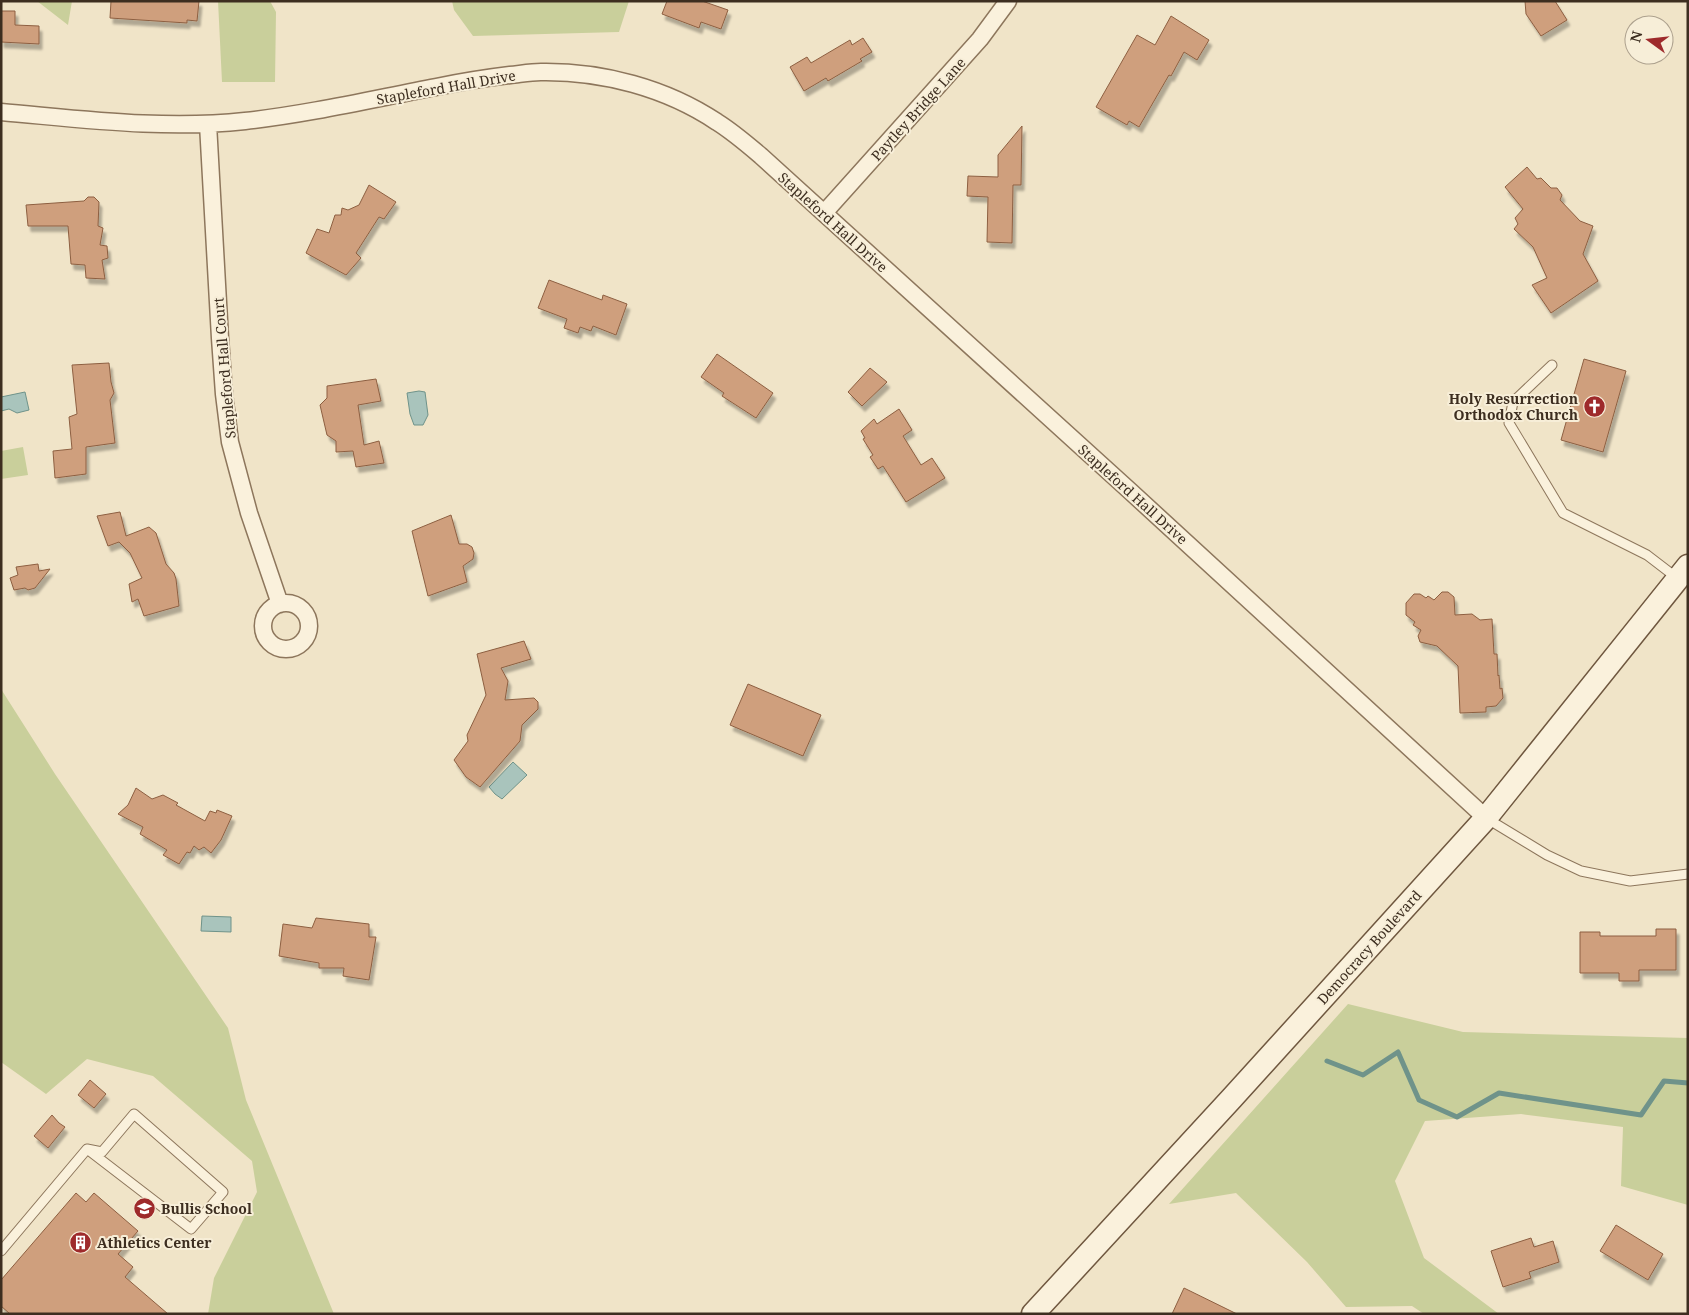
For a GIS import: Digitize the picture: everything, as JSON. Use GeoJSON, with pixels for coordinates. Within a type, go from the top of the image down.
{"type":"FeatureCollection","features":[{"type":"Feature","properties":{"kind":"main road","name":"Democracy Boulevard"},"geometry":{"type":"LineString","coordinates":[[1033,1314],[1486,818],[1682,572]]}},
{"type":"Feature","properties":{"kind":"street","name":"Paytley Bridge Lane"},"geometry":{"type":"LineString","coordinates":[[824,213],[974,45],[1008,1]]}},
{"type":"Feature","properties":{"kind":"street","name":"Stapleford Hall Drive"},"geometry":{"type":"LineString","coordinates":[[1,112],[165,125],[208,124],[302,113],[474,80],[540,72],[583,74],[625,82],[671,97],[716,120],[761,156],[1486,818]]}},
{"type":"Feature","properties":{"kind":"street","name":"Stapleford Hall Court"},"geometry":{"type":"LineString","coordinates":[[208,124],[220,338],[230,442],[247,505],[280,604]]}},
{"type":"Feature","properties":{"kind":"lane"},"geometry":{"type":"LineString","coordinates":[[1552,365],[1513,402],[1509,423],[1563,513],[1682,572]]}},
{"type":"Feature","properties":{"kind":"lane"},"geometry":{"type":"LineString","coordinates":[[1486,818],[1547,855],[1581,871],[1630,881],[1688,874]]}},
{"type":"Feature","properties":{"kind":"lane"},"geometry":{"type":"LineString","coordinates":[[134,1114],[223,1192],[191,1229],[87,1148],[102,1152],[134,1114]]}},
{"type":"Feature","properties":{"kind":"lane"},"geometry":{"type":"LineString","coordinates":[[1,1251],[87,1148]]}},
{"type":"Feature","properties":{"kind":"green space"},"geometry":{"type":"Polygon","coordinates":[[[37,1],[72,1],[68,25],[37,1]]]}},
{"type":"Feature","properties":{"kind":"green space"},"geometry":{"type":"Polygon","coordinates":[[[218,1],[270,1],[276,12],[275,82],[222,82],[218,1]]]}},
{"type":"Feature","properties":{"kind":"green space"},"geometry":{"type":"Polygon","coordinates":[[[452,1],[629,1],[619,32],[473,36],[454,10],[452,1]]]}},
{"type":"Feature","properties":{"kind":"green space"},"geometry":{"type":"Polygon","coordinates":[[[23,447],[28,475],[1,479],[1,451],[23,447]]]}},
{"type":"Feature","properties":{"kind":"green space"},"geometry":{"type":"Polygon","coordinates":[[[1,689],[55,774],[228,1028],[246,1100],[334,1314],[208,1314],[214,1278],[257,1192],[252,1161],[153,1076],[87,1059],[46,1094],[1,1062],[1,689]]]}},
{"type":"Feature","properties":{"kind":"green space"},"geometry":{"type":"Polygon","coordinates":[[[1348,1004],[1463,1032],[1688,1038],[1688,1205],[1621,1186],[1623,1127],[1521,1114],[1425,1121],[1395,1181],[1424,1258],[1499,1314],[1424,1314],[1412,1306],[1346,1307],[1307,1262],[1236,1193],[1169,1204],[1348,1004]]]}},
{"type":"Feature","properties":{"kind":"water"},"geometry":{"type":"Polygon","coordinates":[[[25,392],[29,410],[17,413],[9,409],[1,411],[1,397],[25,392]]]}},
{"type":"Feature","properties":{"kind":"water"},"geometry":{"type":"Polygon","coordinates":[[[425,392],[428,415],[423,425],[414,425],[410,414],[407,393],[425,392]]]}},
{"type":"Feature","properties":{"kind":"water"},"geometry":{"type":"Polygon","coordinates":[[[513,762],[527,775],[502,799],[489,787],[513,762]]]}},
{"type":"Feature","properties":{"kind":"water"},"geometry":{"type":"Polygon","coordinates":[[[202,916],[231,917],[231,932],[201,931],[202,916]]]}},
{"type":"Feature","properties":{"kind":"building"},"geometry":{"type":"Polygon","coordinates":[[[111,1],[199,1],[197,21],[187,20],[187,23],[110,18],[111,1]]]}},
{"type":"Feature","properties":{"kind":"building"},"geometry":{"type":"Polygon","coordinates":[[[667,1],[702,1],[728,10],[721,29],[701,22],[699,28],[662,14],[667,1]]]}},
{"type":"Feature","properties":{"kind":"building"},"geometry":{"type":"Polygon","coordinates":[[[1525,1],[1555,1],[1567,20],[1541,36],[1526,14],[1525,1]]]}},
{"type":"Feature","properties":{"kind":"building"},"geometry":{"type":"Polygon","coordinates":[[[1,11],[15,11],[15,25],[39,26],[39,44],[1,42],[1,11]]]}},
{"type":"Feature","properties":{"kind":"building"},"geometry":{"type":"Polygon","coordinates":[[[1171,16],[1209,40],[1197,60],[1184,52],[1139,127],[1129,121],[1127,125],[1096,107],[1137,35],[1155,45],[1171,16]]]}},
{"type":"Feature","properties":{"kind":"building"},"geometry":{"type":"Polygon","coordinates":[[[863,38],[872,52],[860,59],[862,61],[828,81],[826,78],[804,91],[790,67],[807,57],[811,63],[850,40],[852,45],[863,38]]]}},
{"type":"Feature","properties":{"kind":"building"},"geometry":{"type":"Polygon","coordinates":[[[1022,126],[1021,185],[1013,185],[1012,243],[987,242],[988,197],[967,196],[968,176],[998,177],[998,155],[1022,126]]]}},
{"type":"Feature","properties":{"kind":"building"},"geometry":{"type":"Polygon","coordinates":[[[1527,167],[1537,179],[1541,178],[1551,188],[1557,188],[1562,195],[1560,200],[1580,221],[1593,226],[1583,254],[1598,281],[1551,313],[1532,285],[1547,278],[1533,247],[1514,229],[1518,224],[1515,218],[1523,209],[1505,187],[1527,167]]]}},
{"type":"Feature","properties":{"kind":"building"},"geometry":{"type":"Polygon","coordinates":[[[369,185],[396,202],[384,219],[379,217],[356,253],[361,258],[346,275],[306,253],[317,229],[329,233],[335,215],[341,215],[342,208],[348,210],[359,205],[369,185]]]}},
{"type":"Feature","properties":{"kind":"building"},"geometry":{"type":"Polygon","coordinates":[[[88,197],[94,197],[99,202],[98,226],[103,228],[100,245],[107,246],[108,258],[102,260],[105,279],[86,278],[85,265],[71,264],[68,226],[28,226],[26,205],[84,201],[88,197]]]}},
{"type":"Feature","properties":{"kind":"building"},"geometry":{"type":"Polygon","coordinates":[[[549,280],[602,300],[603,295],[627,304],[616,335],[593,326],[591,331],[580,327],[578,333],[564,328],[567,319],[538,308],[549,280]]]}},
{"type":"Feature","properties":{"kind":"building"},"geometry":{"type":"Polygon","coordinates":[[[717,354],[773,393],[756,418],[722,396],[724,393],[701,377],[717,354]]]}},
{"type":"Feature","properties":{"kind":"building","name":"Holy Resurrection Orthodox Church"},"geometry":{"type":"Polygon","coordinates":[[[1584,359],[1626,371],[1603,452],[1561,440],[1584,359]]]}},
{"type":"Feature","properties":{"kind":"building"},"geometry":{"type":"Polygon","coordinates":[[[109,363],[114,393],[110,400],[115,443],[86,447],[86,474],[55,478],[53,451],[72,449],[69,417],[77,414],[72,365],[109,363]]]}},
{"type":"Feature","properties":{"kind":"building"},"geometry":{"type":"Polygon","coordinates":[[[870,368],[887,382],[862,406],[848,392],[870,368]]]}},
{"type":"Feature","properties":{"kind":"building"},"geometry":{"type":"Polygon","coordinates":[[[376,379],[381,401],[358,405],[364,445],[379,441],[384,463],[356,467],[353,451],[336,452],[336,441],[327,435],[320,405],[327,398],[327,386],[376,379]]]}},
{"type":"Feature","properties":{"kind":"building"},"geometry":{"type":"Polygon","coordinates":[[[899,409],[912,430],[903,436],[921,465],[932,458],[945,478],[906,502],[883,466],[878,469],[870,457],[873,455],[863,439],[865,438],[861,431],[874,419],[877,424],[899,409]]]}},
{"type":"Feature","properties":{"kind":"building"},"geometry":{"type":"Polygon","coordinates":[[[120,512],[126,536],[149,527],[156,533],[166,564],[174,573],[176,579],[179,606],[144,616],[138,599],[132,602],[129,584],[142,578],[130,553],[119,542],[108,546],[97,516],[120,512]]]}},
{"type":"Feature","properties":{"kind":"building"},"geometry":{"type":"Polygon","coordinates":[[[451,515],[459,544],[467,544],[472,547],[474,553],[473,559],[463,566],[467,582],[428,596],[412,531],[451,515]]]}},
{"type":"Feature","properties":{"kind":"building"},"geometry":{"type":"Polygon","coordinates":[[[38,564],[39,571],[50,569],[35,588],[14,590],[10,578],[18,575],[16,567],[38,564]]]}},
{"type":"Feature","properties":{"kind":"building"},"geometry":{"type":"Polygon","coordinates":[[[1442,592],[1448,592],[1454,597],[1455,615],[1472,614],[1480,620],[1492,619],[1494,654],[1497,654],[1498,676],[1503,698],[1496,706],[1486,707],[1486,712],[1460,713],[1458,666],[1437,646],[1420,642],[1418,636],[1421,630],[1413,625],[1415,622],[1406,615],[1406,603],[1414,594],[1420,594],[1426,598],[1428,596],[1434,600],[1442,592]]]}},
{"type":"Feature","properties":{"kind":"building"},"geometry":{"type":"Polygon","coordinates":[[[524,641],[531,659],[501,668],[508,681],[505,700],[534,698],[538,702],[538,709],[522,725],[520,741],[480,787],[466,777],[454,760],[468,741],[467,735],[486,695],[477,654],[524,641]]]}},
{"type":"Feature","properties":{"kind":"building"},"geometry":{"type":"Polygon","coordinates":[[[748,684],[821,715],[803,756],[730,725],[748,684]]]}},
{"type":"Feature","properties":{"kind":"building"},"geometry":{"type":"Polygon","coordinates":[[[136,788],[152,799],[163,795],[178,803],[176,805],[205,821],[210,811],[216,813],[217,810],[232,816],[221,840],[211,853],[204,847],[199,850],[194,846],[190,853],[187,852],[179,864],[163,855],[167,850],[140,834],[143,827],[118,814],[128,805],[136,788]]]}},
{"type":"Feature","properties":{"kind":"building"},"geometry":{"type":"Polygon","coordinates":[[[316,918],[369,924],[369,937],[376,937],[369,980],[343,976],[344,968],[319,968],[319,963],[279,956],[283,924],[312,928],[316,918]]]}},
{"type":"Feature","properties":{"kind":"building"},"geometry":{"type":"Polygon","coordinates":[[[1656,929],[1676,929],[1676,970],[1639,970],[1639,981],[1619,981],[1619,973],[1580,973],[1580,932],[1600,932],[1600,936],[1656,936],[1656,929]]]}},
{"type":"Feature","properties":{"kind":"building"},"geometry":{"type":"Polygon","coordinates":[[[90,1080],[106,1094],[94,1108],[78,1095],[90,1080]]]}},
{"type":"Feature","properties":{"kind":"building"},"geometry":{"type":"Polygon","coordinates":[[[52,1115],[65,1127],[48,1148],[34,1136],[52,1115]]]}},
{"type":"Feature","properties":{"kind":"building","name":"Athletics Center"},"geometry":{"type":"Polygon","coordinates":[[[76,1193],[86,1202],[94,1193],[138,1231],[118,1254],[133,1267],[125,1277],[168,1314],[10,1314],[1,1306],[1,1280],[76,1193]]]}},
{"type":"Feature","properties":{"kind":"building"},"geometry":{"type":"Polygon","coordinates":[[[1616,1225],[1663,1254],[1648,1280],[1600,1251],[1616,1225]]]}},
{"type":"Feature","properties":{"kind":"building"},"geometry":{"type":"Polygon","coordinates":[[[1531,1238],[1534,1247],[1553,1241],[1559,1262],[1529,1272],[1531,1278],[1503,1287],[1491,1251],[1531,1238]]]}},
{"type":"Feature","properties":{"kind":"building"},"geometry":{"type":"Polygon","coordinates":[[[1184,1288],[1237,1314],[1172,1314],[1184,1288]]]}},
{"type":"Feature","properties":{"kind":"waterway"},"geometry":{"type":"LineString","coordinates":[[1327,1061],[1363,1075],[1398,1052],[1419,1100],[1457,1117],[1499,1093],[1641,1115],[1664,1081],[1688,1083]]}},
{"type":"Feature","properties":{"kind":"place","name":"Holy Resurrection Orthodox Church"},"geometry":{"type":"Point","coordinates":[1594,406]}},
{"type":"Feature","properties":{"kind":"place","name":"Bullis School"},"geometry":{"type":"Point","coordinates":[145,1208]}},
{"type":"Feature","properties":{"kind":"place","name":"Athletics Center"},"geometry":{"type":"Point","coordinates":[81,1242]}}]}
